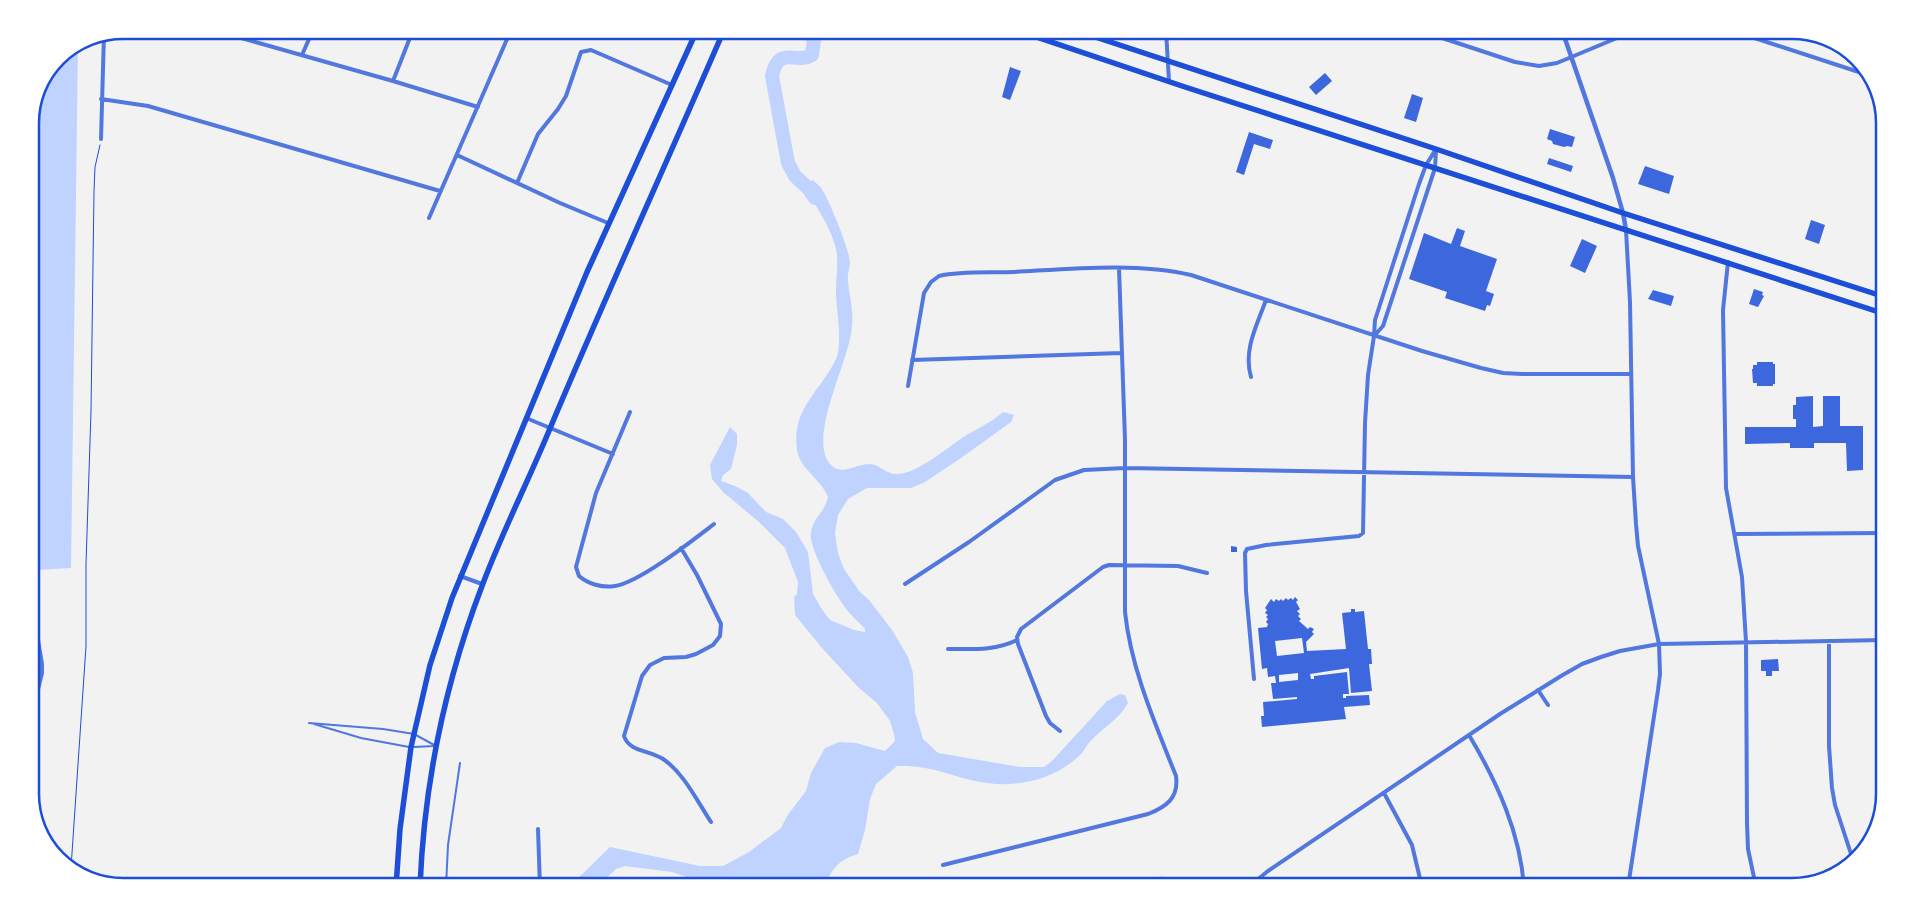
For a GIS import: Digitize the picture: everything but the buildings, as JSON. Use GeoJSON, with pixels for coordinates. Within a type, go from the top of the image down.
{"type":"FeatureCollection","features":[{"type":"Feature","properties":{"kind":"main road"},"geometry":{"type":"LineString","coordinates":[[397,878],[400,829],[411,747],[430,665],[460,576],[608,223],[693,39]]}},
{"type":"Feature","properties":{"kind":"main road"},"geometry":{"type":"LineString","coordinates":[[421,878],[426,813],[436,746],[456,664],[482,584],[720,39]]}},
{"type":"Feature","properties":{"kind":"main road"},"geometry":{"type":"LineString","coordinates":[[1043,39],[1876,311]]}},
{"type":"Feature","properties":{"kind":"main road"},"geometry":{"type":"LineString","coordinates":[[1101,39],[1876,295]]}},
{"type":"Feature","properties":{"kind":"street"},"geometry":{"type":"LineString","coordinates":[[245,39],[478,107]]}},
{"type":"Feature","properties":{"kind":"street"},"geometry":{"type":"LineString","coordinates":[[302,55],[309,39]]}},
{"type":"Feature","properties":{"kind":"street"},"geometry":{"type":"LineString","coordinates":[[393,81],[409,39]]}},
{"type":"Feature","properties":{"kind":"street"},"geometry":{"type":"LineString","coordinates":[[429,218],[507,39]]}},
{"type":"Feature","properties":{"kind":"street"},"geometry":{"type":"LineString","coordinates":[[1167,39],[1169,81]]}},
{"type":"Feature","properties":{"kind":"street"},"geometry":{"type":"LineString","coordinates":[[1445,39],[1514,62],[1539,66],[1557,63],[1614,39]]}},
{"type":"Feature","properties":{"kind":"street"},"geometry":{"type":"LineString","coordinates":[[1565,39],[1623,213],[1626,230],[1630,302],[1633,477],[1638,546],[1659,644],[1660,674],[1629,878]]}},
{"type":"Feature","properties":{"kind":"street"},"geometry":{"type":"LineString","coordinates":[[1758,39],[1859,72]]}},
{"type":"Feature","properties":{"kind":"street"},"geometry":{"type":"LineString","coordinates":[[102,139],[104,41]]}},
{"type":"Feature","properties":{"kind":"street"},"geometry":{"type":"LineString","coordinates":[[517,183],[538,134],[566,96],[581,52],[591,50],[672,85]]}},
{"type":"Feature","properties":{"kind":"street"},"geometry":{"type":"LineString","coordinates":[[102,99],[148,106],[440,191]]}},
{"type":"Feature","properties":{"kind":"street"},"geometry":{"type":"LineString","coordinates":[[1254,680],[1246,591],[1245,553],[1250,548],[1361,535],[1363,533],[1368,375],[1375,320],[1426,165],[1436,149]]}},
{"type":"Feature","properties":{"kind":"street"},"geometry":{"type":"LineString","coordinates":[[1374,336],[1383,326],[1435,168],[1436,149]]}},
{"type":"Feature","properties":{"kind":"street"},"geometry":{"type":"LineString","coordinates":[[457,155],[608,223]]}},
{"type":"Feature","properties":{"kind":"street"},"geometry":{"type":"LineString","coordinates":[[1728,262],[1723,310],[1726,488],[1742,577],[1746,642],[1748,849],[1754,878]]}},
{"type":"Feature","properties":{"kind":"street"},"geometry":{"type":"LineString","coordinates":[[908,386],[924,294],[931,282],[939,276],[1119,268],[1159,269],[1177,272],[1458,363],[1503,373],[1631,374]]}},
{"type":"Feature","properties":{"kind":"street"},"geometry":{"type":"LineString","coordinates":[[943,865],[1158,810],[1171,801],[1176,790],[1176,776],[1155,722],[1131,649],[1125,612],[1125,468],[1119,268]]}},
{"type":"Feature","properties":{"kind":"street"},"geometry":{"type":"LineString","coordinates":[[1251,377],[1248,360],[1249,349],[1266,300]]}},
{"type":"Feature","properties":{"kind":"street"},"geometry":{"type":"LineString","coordinates":[[912,360],[1121,353]]}},
{"type":"Feature","properties":{"kind":"street"},"geometry":{"type":"LineString","coordinates":[[630,412],[596,492],[576,567],[578,576],[600,586],[616,586],[626,583],[682,548],[714,524]]}},
{"type":"Feature","properties":{"kind":"street"},"geometry":{"type":"LineString","coordinates":[[526,418],[613,454]]}},
{"type":"Feature","properties":{"kind":"street"},"geometry":{"type":"LineString","coordinates":[[905,584],[969,542],[1055,480],[1084,470],[1125,468],[1633,477]]}},
{"type":"Feature","properties":{"kind":"street"},"geometry":{"type":"LineString","coordinates":[[1735,534],[1876,533]]}},
{"type":"Feature","properties":{"kind":"street"},"geometry":{"type":"LineString","coordinates":[[682,548],[721,624],[721,630],[717,642],[701,652],[686,657],[659,659],[650,665],[642,676],[624,736],[632,747],[657,756],[672,767],[710,822]]}},
{"type":"Feature","properties":{"kind":"street"},"geometry":{"type":"LineString","coordinates":[[1060,731],[1046,716],[1017,640],[1021,629],[1103,567],[1124,565],[1178,566],[1207,573]]}},
{"type":"Feature","properties":{"kind":"street"},"geometry":{"type":"LineString","coordinates":[[460,576],[482,584]]}},
{"type":"Feature","properties":{"kind":"street"},"geometry":{"type":"LineString","coordinates":[[948,649],[980,650],[1008,644],[1017,640]]}},
{"type":"Feature","properties":{"kind":"street"},"geometry":{"type":"LineString","coordinates":[[1259,878],[1469,735],[1582,664],[1620,651],[1659,644],[1876,640]]}},
{"type":"Feature","properties":{"kind":"street"},"geometry":{"type":"LineString","coordinates":[[1829,641],[1832,788],[1839,819],[1851,854]]}},
{"type":"Feature","properties":{"kind":"street"},"geometry":{"type":"LineString","coordinates":[[39,646],[42,664],[39,685]]}},
{"type":"Feature","properties":{"kind":"street"},"geometry":{"type":"LineString","coordinates":[[1538,690],[1548,706]]}},
{"type":"Feature","properties":{"kind":"street"},"geometry":{"type":"LineString","coordinates":[[1469,735],[1491,775],[1510,821],[1523,878]]}},
{"type":"Feature","properties":{"kind":"street"},"geometry":{"type":"LineString","coordinates":[[1384,793],[1399,817],[1412,845],[1420,878]]}},
{"type":"Feature","properties":{"kind":"street"},"geometry":{"type":"LineString","coordinates":[[538,829],[540,878]]}},
{"type":"Feature","properties":{"kind":"lane"},"geometry":{"type":"LineString","coordinates":[[309,723],[363,726],[414,734],[436,746],[411,747],[361,738],[309,723]]}},
{"type":"Feature","properties":{"kind":"lane"},"geometry":{"type":"LineString","coordinates":[[446,878],[448,845],[460,763]]}},
{"type":"Feature","properties":{"kind":"path"},"geometry":{"type":"LineString","coordinates":[[71,861],[86,646],[94,175],[102,139]]}},
{"type":"Feature","properties":{"kind":"water"},"geometry":{"type":"Polygon","coordinates":[[[78,52],[71,568],[39,570],[39,117],[47,86],[63,63],[78,52]]]}},
{"type":"Feature","properties":{"kind":"water"},"geometry":{"type":"Polygon","coordinates":[[[813,180],[822,190],[843,236],[850,262],[848,278],[852,326],[850,341],[826,417],[823,436],[824,451],[830,464],[841,470],[873,464],[892,473],[904,473],[932,460],[1003,412],[1014,415],[1011,422],[925,482],[911,488],[867,488],[848,499],[838,515],[835,533],[838,553],[844,569],[860,592],[869,600],[892,630],[908,657],[913,673],[915,712],[923,739],[938,753],[1020,767],[1044,767],[1052,761],[1107,701],[1120,694],[1125,695],[1128,703],[1119,715],[1068,765],[1056,772],[1030,781],[1003,784],[989,783],[928,768],[897,766],[876,784],[870,799],[865,830],[858,854],[851,856],[836,866],[828,878],[690,878],[672,872],[625,866],[616,869],[606,878],[578,878],[610,847],[700,866],[723,866],[749,852],[781,828],[787,816],[806,791],[811,773],[825,748],[839,742],[856,743],[885,751],[895,741],[890,721],[877,703],[858,687],[795,615],[794,597],[797,594],[798,582],[785,548],[759,522],[723,492],[712,479],[710,465],[730,427],[737,434],[737,445],[731,469],[723,475],[721,481],[748,493],[766,512],[783,519],[796,532],[808,552],[813,594],[821,608],[830,620],[854,630],[865,632],[865,629],[846,609],[834,591],[817,559],[811,539],[811,532],[828,497],[821,485],[802,463],[797,450],[796,436],[802,412],[836,359],[839,344],[836,248],[825,221],[804,189],[804,184],[813,180]]]}},
{"type":"Feature","properties":{"kind":"waterway"},"geometry":{"type":"LineString","coordinates":[[813,39],[812,55],[800,58],[783,58],[775,66],[772,76],[788,163],[795,176],[809,189],[815,198]]}}]}
